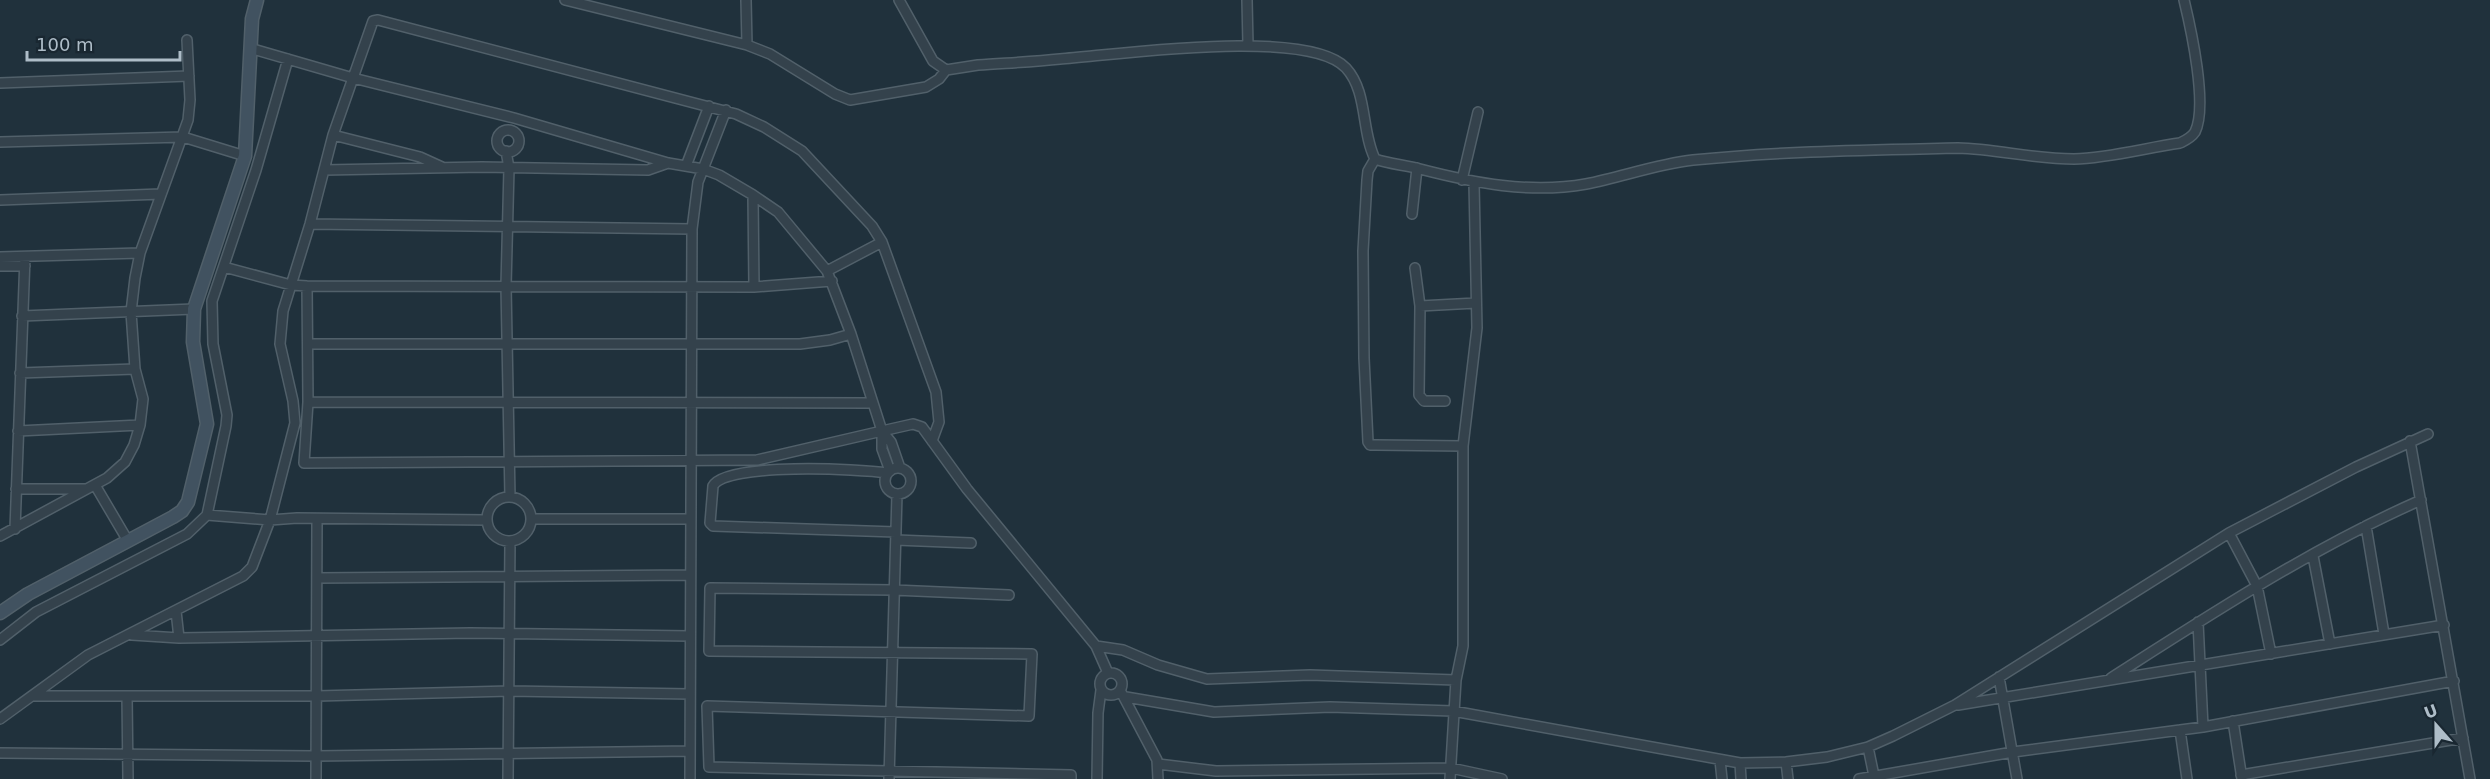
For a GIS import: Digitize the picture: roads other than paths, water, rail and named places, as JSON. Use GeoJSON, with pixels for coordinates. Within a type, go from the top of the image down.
{"type":"FeatureCollection","features":[{"type":"Feature","properties":{"kind":"street"},"geometry":{"type":"LineString","coordinates":[[0,613],[28,594],[173,517],[182,511],[188,502],[207,424],[193,342],[194,309],[245,156],[253,49],[252,19],[247,0]]}},
{"type":"Feature","properties":{"kind":"street"},"geometry":{"type":"LineString","coordinates":[[252,19],[257,0]]}},
{"type":"Feature","properties":{"kind":"street"},"geometry":{"type":"LineString","coordinates":[[565,0],[747,45],[770,54],[835,94],[850,100],[926,87],[939,79],[946,70],[978,65],[1248,45],[1303,50],[1326,56],[1345,67],[1356,84],[1375,159],[1366,180],[1363,251],[1368,443],[1376,446],[1463,446]]}},
{"type":"Feature","properties":{"kind":"street"},"geometry":{"type":"LineString","coordinates":[[746,0],[747,45]]}},
{"type":"Feature","properties":{"kind":"street"},"geometry":{"type":"LineString","coordinates":[[899,0],[933,61],[946,70]]}},
{"type":"Feature","properties":{"kind":"street"},"geometry":{"type":"LineString","coordinates":[[1246,0],[1248,45]]}},
{"type":"Feature","properties":{"kind":"street"},"geometry":{"type":"LineString","coordinates":[[1375,159],[1474,183],[1553,187],[1586,184],[1690,160],[1833,150],[1977,149],[2022,157],[2076,159],[2180,143],[2189,139],[2198,123],[2199,100],[2194,48],[2184,0]]}},
{"type":"Feature","properties":{"kind":"street"},"geometry":{"type":"LineString","coordinates":[[0,719],[88,655],[249,573],[270,520],[296,414],[280,337],[283,311],[310,224],[333,135],[370,25],[378,20],[726,110],[764,127],[802,152],[872,226],[890,258],[936,392],[939,422],[932,441]]}},
{"type":"Feature","properties":{"kind":"street"},"geometry":{"type":"LineString","coordinates":[[0,536],[91,487],[125,462],[134,445],[141,425],[143,399],[135,369],[131,312],[140,253],[183,137],[190,100],[187,40]]}},
{"type":"Feature","properties":{"kind":"street"},"geometry":{"type":"LineString","coordinates":[[253,49],[353,78],[514,118],[668,163],[703,169],[719,175],[753,195],[778,212],[827,271],[832,281],[882,431],[891,442],[900,468],[908,473],[911,481],[908,489],[897,494],[891,492],[885,485],[889,472],[882,448],[882,431]]}},
{"type":"Feature","properties":{"kind":"street"},"geometry":{"type":"LineString","coordinates":[[0,640],[36,612],[187,534],[207,515],[227,415],[212,327],[212,301],[256,170],[285,58]]}},
{"type":"Feature","properties":{"kind":"street"},"geometry":{"type":"LineString","coordinates":[[0,83],[189,76]]}},
{"type":"Feature","properties":{"kind":"street"},"geometry":{"type":"LineString","coordinates":[[686,166],[709,106]]}},
{"type":"Feature","properties":{"kind":"street"},"geometry":{"type":"LineString","coordinates":[[690,779],[692,229],[696,191],[726,110]]}},
{"type":"Feature","properties":{"kind":"street"},"geometry":{"type":"LineString","coordinates":[[1462,180],[1478,111]]}},
{"type":"Feature","properties":{"kind":"street"},"geometry":{"type":"LineString","coordinates":[[509,130],[514,118]]}},
{"type":"Feature","properties":{"kind":"street"},"geometry":{"type":"LineString","coordinates":[[509,130],[516,134],[518,142],[514,149],[506,151],[499,147],[497,139],[501,132],[509,130]]}},
{"type":"Feature","properties":{"kind":"street"},"geometry":{"type":"LineString","coordinates":[[333,135],[420,157],[444,168]]}},
{"type":"Feature","properties":{"kind":"street"},"geometry":{"type":"LineString","coordinates":[[0,142],[183,137],[245,156]]}},
{"type":"Feature","properties":{"kind":"street"},"geometry":{"type":"LineString","coordinates":[[506,151],[509,168],[506,286],[510,497]]}},
{"type":"Feature","properties":{"kind":"street"},"geometry":{"type":"LineString","coordinates":[[324,170],[509,168],[648,170],[668,163]]}},
{"type":"Feature","properties":{"kind":"street"},"geometry":{"type":"LineString","coordinates":[[1412,214],[1417,168]]}},
{"type":"Feature","properties":{"kind":"street"},"geometry":{"type":"LineString","coordinates":[[1450,779],[1453,711],[1457,676],[1463,657],[1463,446],[1477,328],[1474,183]]}},
{"type":"Feature","properties":{"kind":"street"},"geometry":{"type":"LineString","coordinates":[[0,200],[160,194]]}},
{"type":"Feature","properties":{"kind":"street"},"geometry":{"type":"LineString","coordinates":[[753,195],[754,287]]}},
{"type":"Feature","properties":{"kind":"street"},"geometry":{"type":"LineString","coordinates":[[310,224],[692,229]]}},
{"type":"Feature","properties":{"kind":"street"},"geometry":{"type":"LineString","coordinates":[[827,271],[882,242]]}},
{"type":"Feature","properties":{"kind":"street"},"geometry":{"type":"LineString","coordinates":[[0,266],[140,253]]}},
{"type":"Feature","properties":{"kind":"street"},"geometry":{"type":"LineString","coordinates":[[0,257],[25,262]]}},
{"type":"Feature","properties":{"kind":"street"},"geometry":{"type":"LineString","coordinates":[[15,529],[25,262]]}},
{"type":"Feature","properties":{"kind":"street"},"geometry":{"type":"LineString","coordinates":[[224,267],[291,285],[307,286],[754,287],[832,281]]}},
{"type":"Feature","properties":{"kind":"street"},"geometry":{"type":"LineString","coordinates":[[1415,268],[1420,306],[1419,395],[1424,401],[1445,401]]}},
{"type":"Feature","properties":{"kind":"street"},"geometry":{"type":"LineString","coordinates":[[304,463],[308,402],[307,286]]}},
{"type":"Feature","properties":{"kind":"street"},"geometry":{"type":"LineString","coordinates":[[1420,306],[1476,303]]}},
{"type":"Feature","properties":{"kind":"street"},"geometry":{"type":"LineString","coordinates":[[22,316],[194,309]]}},
{"type":"Feature","properties":{"kind":"street"},"geometry":{"type":"LineString","coordinates":[[308,344],[800,344],[831,340],[851,334]]}},
{"type":"Feature","properties":{"kind":"street"},"geometry":{"type":"LineString","coordinates":[[20,373],[135,369]]}},
{"type":"Feature","properties":{"kind":"street"},"geometry":{"type":"LineString","coordinates":[[308,402],[871,403]]}},
{"type":"Feature","properties":{"kind":"street"},"geometry":{"type":"LineString","coordinates":[[18,432],[141,425]]}},
{"type":"Feature","properties":{"kind":"street"},"geometry":{"type":"LineString","coordinates":[[286,461],[304,463],[770,459],[882,431],[919,425],[967,489],[1096,646],[1108,673]]}},
{"type":"Feature","properties":{"kind":"street"},"geometry":{"type":"LineString","coordinates":[[1101,690],[1111,695],[1123,694],[1214,712],[1330,707],[1453,711],[1740,763],[1786,762],[1827,757],[1868,747],[1955,705],[2229,533],[2428,434]]}},
{"type":"Feature","properties":{"kind":"street"},"geometry":{"type":"LineString","coordinates":[[2410,441],[2470,779]]}},
{"type":"Feature","properties":{"kind":"street"},"geometry":{"type":"LineString","coordinates":[[900,468],[889,472],[858,469],[767,469],[719,480],[713,486],[710,523],[713,526],[896,536],[970,543]]}},
{"type":"Feature","properties":{"kind":"street"},"geometry":{"type":"LineString","coordinates":[[91,487],[128,541]]}},
{"type":"Feature","properties":{"kind":"street"},"geometry":{"type":"LineString","coordinates":[[16,489],[91,487]]}},
{"type":"Feature","properties":{"kind":"street"},"geometry":{"type":"LineString","coordinates":[[889,775],[897,494]]}},
{"type":"Feature","properties":{"kind":"street"},"geometry":{"type":"LineString","coordinates":[[510,497],[525,504],[531,519],[525,534],[510,541],[503,541],[492,533],[487,520],[490,507],[496,501],[510,497]]}},
{"type":"Feature","properties":{"kind":"street"},"geometry":{"type":"LineString","coordinates":[[2108,680],[2257,586],[2366,526],[2421,500]]}},
{"type":"Feature","properties":{"kind":"street"},"geometry":{"type":"LineString","coordinates":[[207,515],[270,520],[297,518],[487,520]]}},
{"type":"Feature","properties":{"kind":"street"},"geometry":{"type":"LineString","coordinates":[[531,519],[690,519]]}},
{"type":"Feature","properties":{"kind":"street"},"geometry":{"type":"LineString","coordinates":[[316,779],[317,520]]}},
{"type":"Feature","properties":{"kind":"street"},"geometry":{"type":"LineString","coordinates":[[2366,526],[2384,634]]}},
{"type":"Feature","properties":{"kind":"street"},"geometry":{"type":"LineString","coordinates":[[2229,533],[2257,586],[2271,654]]}},
{"type":"Feature","properties":{"kind":"street"},"geometry":{"type":"LineString","coordinates":[[508,779],[510,541]]}},
{"type":"Feature","properties":{"kind":"street"},"geometry":{"type":"LineString","coordinates":[[2313,556],[2330,644]]}},
{"type":"Feature","properties":{"kind":"street"},"geometry":{"type":"LineString","coordinates":[[317,578],[690,575]]}},
{"type":"Feature","properties":{"kind":"street"},"geometry":{"type":"LineString","coordinates":[[1009,595],[894,590],[710,588],[709,651],[1032,654],[1029,716],[707,706],[709,767],[889,775],[1071,776],[1071,779]]}},
{"type":"Feature","properties":{"kind":"street"},"geometry":{"type":"LineString","coordinates":[[176,611],[179,638]]}},
{"type":"Feature","properties":{"kind":"street"},"geometry":{"type":"LineString","coordinates":[[2198,622],[2203,727]]}},
{"type":"Feature","properties":{"kind":"street"},"geometry":{"type":"LineString","coordinates":[[1955,705],[2444,624]]}},
{"type":"Feature","properties":{"kind":"street"},"geometry":{"type":"LineString","coordinates":[[131,635],[179,638],[510,634],[690,636]]}},
{"type":"Feature","properties":{"kind":"street"},"geometry":{"type":"LineString","coordinates":[[1096,646],[1123,650],[1158,665],[1207,679],[1310,675],[1457,676]]}},
{"type":"Feature","properties":{"kind":"street"},"geometry":{"type":"LineString","coordinates":[[1097,779],[1100,680],[1108,673]]}},
{"type":"Feature","properties":{"kind":"street"},"geometry":{"type":"LineString","coordinates":[[1108,673],[1119,676],[1122,682],[1123,694],[1158,764],[1158,779]]}},
{"type":"Feature","properties":{"kind":"street"},"geometry":{"type":"LineString","coordinates":[[1999,677],[2017,779]]}},
{"type":"Feature","properties":{"kind":"street"},"geometry":{"type":"LineString","coordinates":[[1859,779],[2013,752],[2203,727],[2454,681]]}},
{"type":"Feature","properties":{"kind":"street"},"geometry":{"type":"LineString","coordinates":[[34,696],[317,696],[510,692],[690,694]]}},
{"type":"Feature","properties":{"kind":"street"},"geometry":{"type":"LineString","coordinates":[[127,696],[128,779]]}},
{"type":"Feature","properties":{"kind":"street"},"geometry":{"type":"LineString","coordinates":[[2233,721],[2241,777],[2463,738]]}},
{"type":"Feature","properties":{"kind":"street"},"geometry":{"type":"LineString","coordinates":[[2180,730],[2186,779]]}},
{"type":"Feature","properties":{"kind":"street"},"geometry":{"type":"LineString","coordinates":[[1868,747],[1874,776]]}},
{"type":"Feature","properties":{"kind":"street"},"geometry":{"type":"LineString","coordinates":[[0,753],[316,756],[690,751]]}},
{"type":"Feature","properties":{"kind":"street"},"geometry":{"type":"LineString","coordinates":[[1720,760],[1722,779]]}},
{"type":"Feature","properties":{"kind":"street"},"geometry":{"type":"LineString","coordinates":[[1786,762],[1788,779]]}},
{"type":"Feature","properties":{"kind":"street"},"geometry":{"type":"LineString","coordinates":[[1740,763],[1741,779]]}},
{"type":"Feature","properties":{"kind":"street"},"geometry":{"type":"LineString","coordinates":[[1158,764],[1216,775],[1333,774],[1389,768],[1451,768],[1485,778],[1502,779]]}},
{"type":"Feature","properties":{"kind":"street"},"geometry":{"type":"LineString","coordinates":[[1389,768],[1389,779]]}}]}
